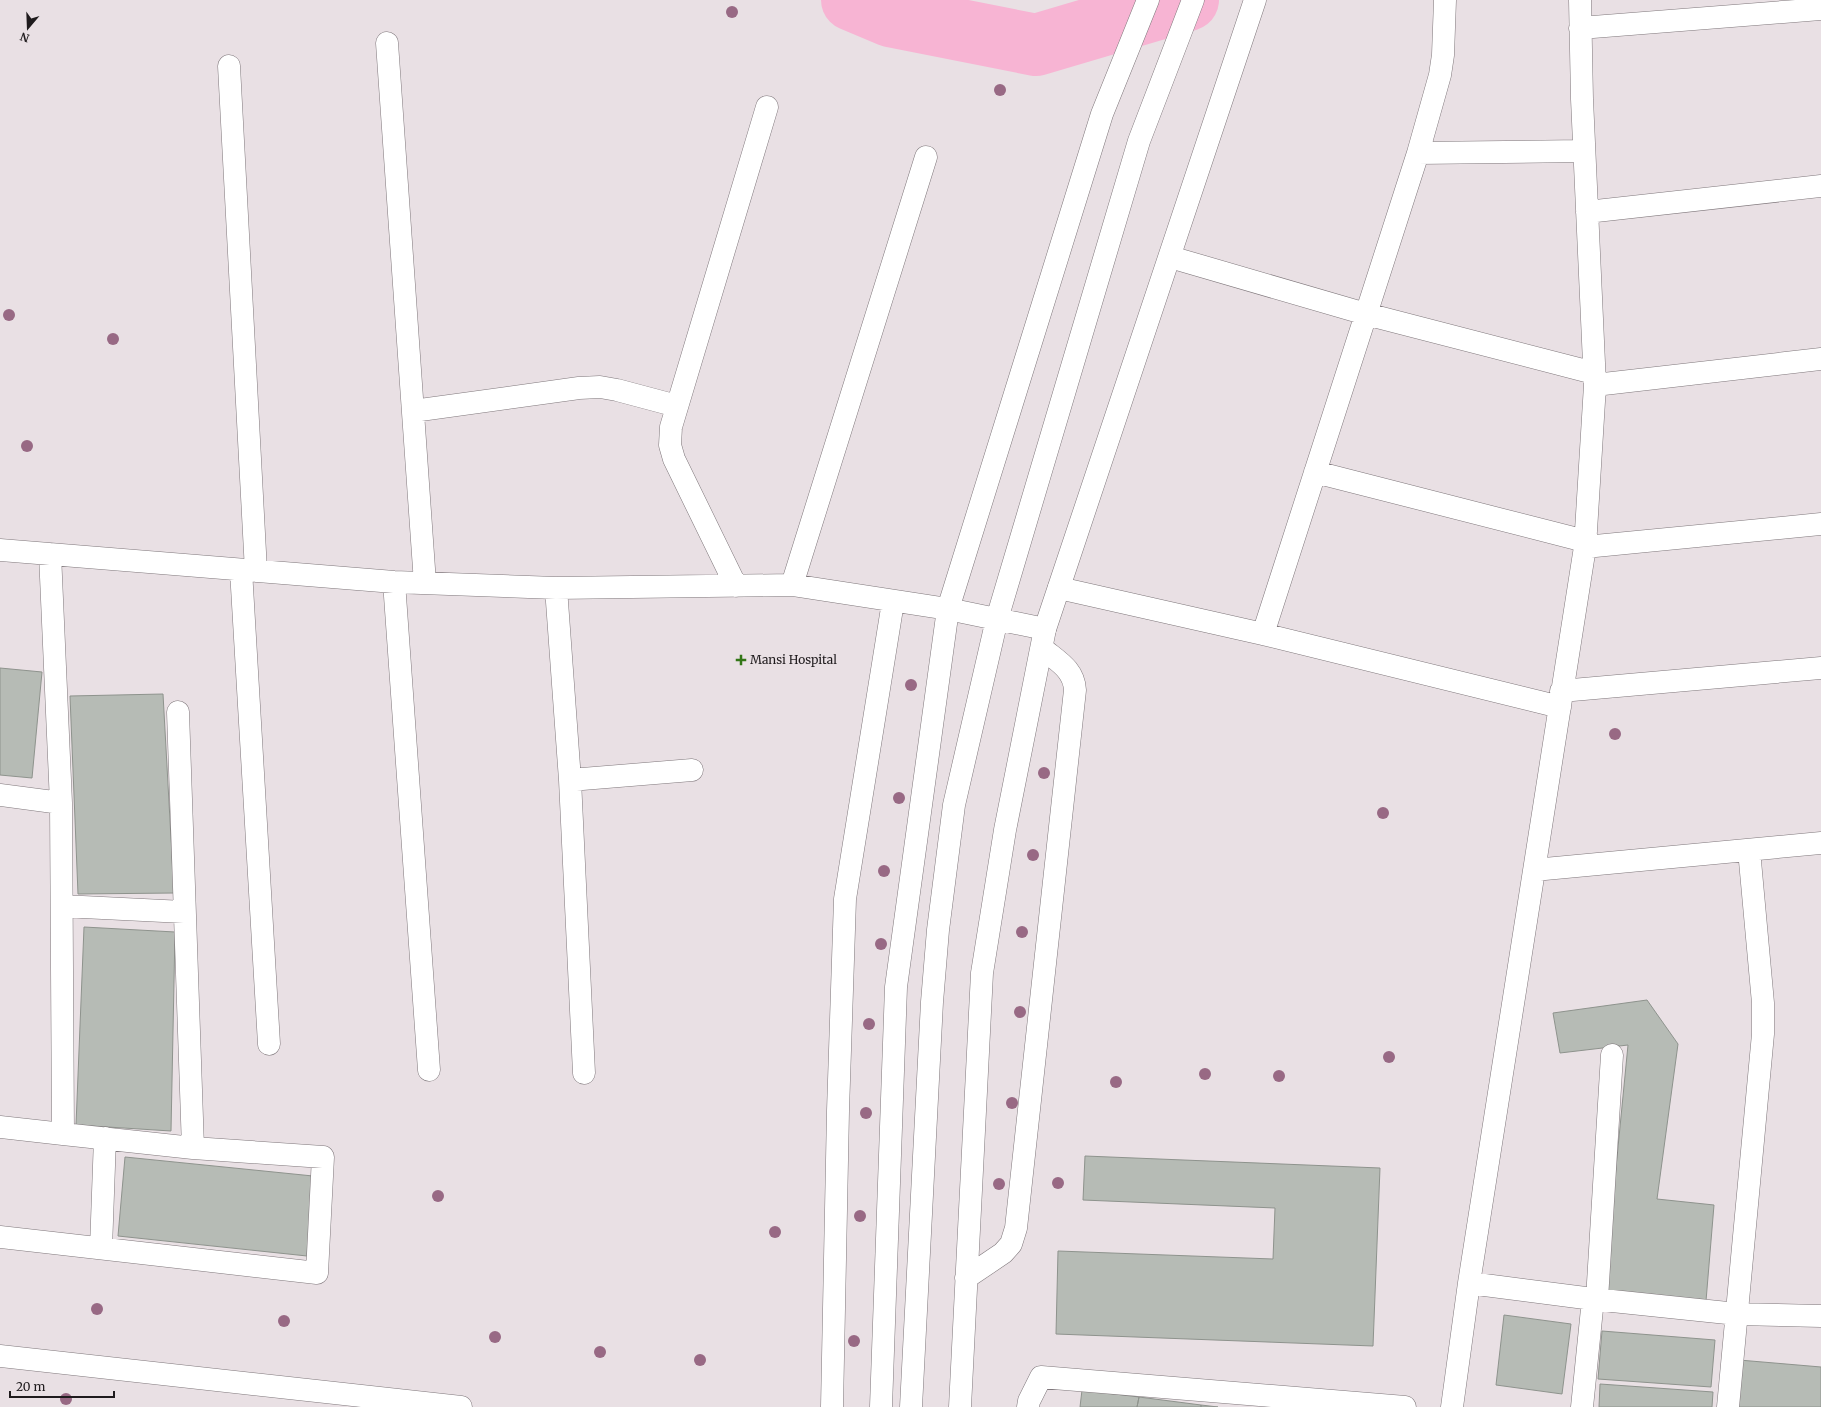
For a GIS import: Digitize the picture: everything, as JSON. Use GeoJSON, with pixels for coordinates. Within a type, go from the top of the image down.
{"type":"FeatureCollection","features":[{"type":"Feature","properties":{"kind":"street"},"geometry":{"type":"LineString","coordinates":[[882,1407],[896,986],[948,609],[1102,114],[1148,0]]}},
{"type":"Feature","properties":{"kind":"street"},"geometry":{"type":"LineString","coordinates":[[911,1407],[932,1002],[938,930],[954,805],[997,619],[1139,141],[1193,0]]}},
{"type":"Feature","properties":{"kind":"street"},"geometry":{"type":"LineString","coordinates":[[1263,634],[1418,153],[1440,75],[1443,55],[1445,0]]}},
{"type":"Feature","properties":{"kind":"street"},"geometry":{"type":"LineString","coordinates":[[1452,1407],[1469,1283],[1585,544],[1595,379],[1586,212],[1580,0]]}},
{"type":"Feature","properties":{"kind":"street"},"geometry":{"type":"LineString","coordinates":[[960,1407],[982,973],[1005,830],[1043,638],[1255,1]]}},
{"type":"Feature","properties":{"kind":"street"},"geometry":{"type":"LineString","coordinates":[[1580,28],[1821,9]]}},
{"type":"Feature","properties":{"kind":"street"},"geometry":{"type":"LineString","coordinates":[[387,43],[425,583]]}},
{"type":"Feature","properties":{"kind":"street"},"geometry":{"type":"LineString","coordinates":[[229,66],[269,1044]]}},
{"type":"Feature","properties":{"kind":"street"},"geometry":{"type":"LineString","coordinates":[[736,586],[674,459],[670,445],[671,427],[767,107]]}},
{"type":"Feature","properties":{"kind":"street"},"geometry":{"type":"LineString","coordinates":[[1418,153],[1584,150]]}},
{"type":"Feature","properties":{"kind":"street"},"geometry":{"type":"LineString","coordinates":[[792,585],[926,157]]}},
{"type":"Feature","properties":{"kind":"street"},"geometry":{"type":"LineString","coordinates":[[1586,212],[1821,186]]}},
{"type":"Feature","properties":{"kind":"street"},"geometry":{"type":"LineString","coordinates":[[1170,257],[1595,379],[1821,359]]}},
{"type":"Feature","properties":{"kind":"street"},"geometry":{"type":"LineString","coordinates":[[413,412],[579,388],[600,387],[678,406]]}},
{"type":"Feature","properties":{"kind":"street"},"geometry":{"type":"LineString","coordinates":[[1315,472],[1585,544],[1821,524]]}},
{"type":"Feature","properties":{"kind":"street"},"geometry":{"type":"LineString","coordinates":[[0,550],[394,582],[556,588],[792,585],[893,602],[948,609],[997,619],[1043,638],[1070,672],[1074,681],[1075,690],[1016,1228],[1011,1244],[1004,1253],[966,1278]]}},
{"type":"Feature","properties":{"kind":"street"},"geometry":{"type":"LineString","coordinates":[[50,554],[61,803],[63,1134]]}},
{"type":"Feature","properties":{"kind":"street"},"geometry":{"type":"LineString","coordinates":[[394,582],[430,1070]]}},
{"type":"Feature","properties":{"kind":"street"},"geometry":{"type":"LineString","coordinates":[[556,588],[570,780],[584,1073]]}},
{"type":"Feature","properties":{"kind":"street"},"geometry":{"type":"LineString","coordinates":[[1059,588],[1561,699],[1821,668]]}},
{"type":"Feature","properties":{"kind":"street"},"geometry":{"type":"LineString","coordinates":[[832,1407],[838,1111],[845,899],[893,602]]}},
{"type":"Feature","properties":{"kind":"street"},"geometry":{"type":"LineString","coordinates":[[178,712],[193,1148]]}},
{"type":"Feature","properties":{"kind":"street"},"geometry":{"type":"LineString","coordinates":[[570,780],[692,770]]}},
{"type":"Feature","properties":{"kind":"street"},"geometry":{"type":"LineString","coordinates":[[0,794],[61,803]]}},
{"type":"Feature","properties":{"kind":"street"},"geometry":{"type":"LineString","coordinates":[[1534,870],[1821,843]]}},
{"type":"Feature","properties":{"kind":"street"},"geometry":{"type":"LineString","coordinates":[[1728,1407],[1763,1034],[1763,1003],[1750,850]]}},
{"type":"Feature","properties":{"kind":"street"},"geometry":{"type":"LineString","coordinates":[[62,906],[184,912]]}},
{"type":"Feature","properties":{"kind":"street"},"geometry":{"type":"LineString","coordinates":[[1582,1407],[1595,1299],[1612,1055]]}},
{"type":"Feature","properties":{"kind":"street"},"geometry":{"type":"LineString","coordinates":[[0,1127],[193,1148],[323,1157],[317,1273],[0,1237]]}},
{"type":"Feature","properties":{"kind":"street"},"geometry":{"type":"LineString","coordinates":[[101,1248],[105,1138]]}},
{"type":"Feature","properties":{"kind":"street"},"geometry":{"type":"LineString","coordinates":[[1469,1283],[1595,1299],[1737,1314],[1821,1316]]}},
{"type":"Feature","properties":{"kind":"street"},"geometry":{"type":"LineString","coordinates":[[0,1356],[461,1407]]}},
{"type":"Feature","properties":{"kind":"street"},"geometry":{"type":"LineString","coordinates":[[1028,1407],[1029,1400],[1041,1377],[1405,1407]]}},
{"type":"Feature","properties":{"kind":"building"},"geometry":{"type":"Polygon","coordinates":[[[0,668],[42,672],[32,778],[0,775],[0,668]]]}},
{"type":"Feature","properties":{"kind":"building"},"geometry":{"type":"Polygon","coordinates":[[[163,694],[174,893],[78,894],[70,696],[163,694]]]}},
{"type":"Feature","properties":{"kind":"building"},"geometry":{"type":"Polygon","coordinates":[[[84,927],[175,932],[171,1131],[76,1125],[84,927]]]}},
{"type":"Feature","properties":{"kind":"building"},"geometry":{"type":"Polygon","coordinates":[[[1647,1000],[1678,1044],[1657,1199],[1714,1205],[1706,1301],[1604,1291],[1628,1045],[1560,1053],[1553,1013],[1647,1000]]]}},
{"type":"Feature","properties":{"kind":"building"},"geometry":{"type":"Polygon","coordinates":[[[1085,1156],[1380,1168],[1373,1346],[1056,1334],[1058,1251],[1273,1259],[1275,1208],[1083,1200],[1085,1156]]]}},
{"type":"Feature","properties":{"kind":"building"},"geometry":{"type":"Polygon","coordinates":[[[125,1157],[313,1176],[307,1256],[118,1236],[125,1157]]]}},
{"type":"Feature","properties":{"kind":"building"},"geometry":{"type":"Polygon","coordinates":[[[1504,1315],[1571,1324],[1562,1394],[1496,1385],[1504,1315]]]}},
{"type":"Feature","properties":{"kind":"building"},"geometry":{"type":"Polygon","coordinates":[[[1602,1331],[1715,1340],[1711,1387],[1598,1379],[1602,1331]]]}},
{"type":"Feature","properties":{"kind":"building"},"geometry":{"type":"Polygon","coordinates":[[[1739,1360],[1821,1367],[1821,1407],[1736,1407],[1739,1360]]]}},
{"type":"Feature","properties":{"kind":"building"},"geometry":{"type":"Polygon","coordinates":[[[1600,1384],[1713,1392],[1712,1407],[1599,1407],[1600,1384]]]}},
{"type":"Feature","properties":{"kind":"building"},"geometry":{"type":"Polygon","coordinates":[[[1082,1390],[1139,1397],[1137,1407],[1080,1407],[1082,1390]]]}},
{"type":"Feature","properties":{"kind":"building"},"geometry":{"type":"Polygon","coordinates":[[[1139,1397],[1201,1405],[1201,1407],[1137,1407],[1139,1397]]]}},
{"type":"Feature","properties":{"kind":"building"},"geometry":{"type":"Polygon","coordinates":[[[1201,1405],[1218,1407],[1201,1407],[1201,1405]]]}},
{"type":"Feature","properties":{"kind":"waterway"},"geometry":{"type":"LineString","coordinates":[[852,0],[890,16],[1036,45],[1188,0]]}},
{"type":"Feature","properties":{"kind":"place","name":"Mansi Hospital"},"geometry":{"type":"Point","coordinates":[741,660]}}]}
